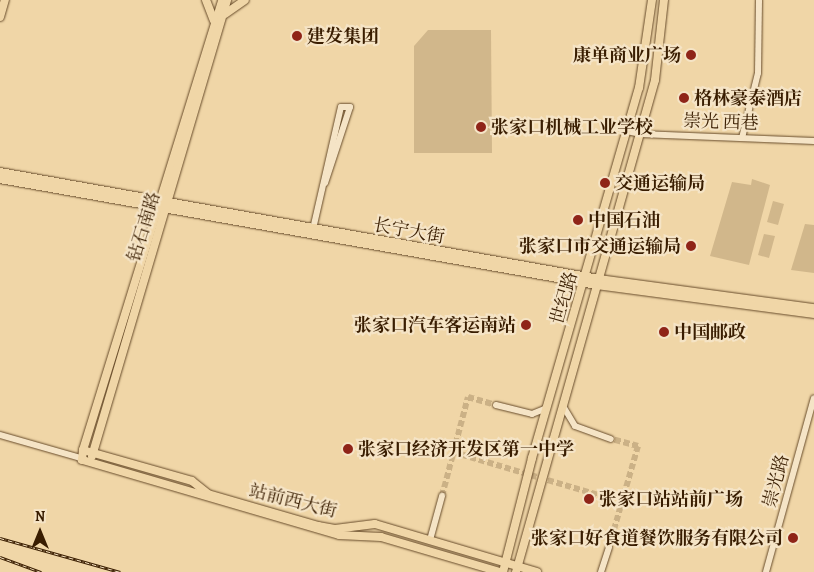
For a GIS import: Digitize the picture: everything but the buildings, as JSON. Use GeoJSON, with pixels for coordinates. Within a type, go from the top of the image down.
{"type":"FeatureCollection","features":[{"type":"Feature","properties":{"kind":"main road"},"geometry":{"type":"LineString","coordinates":[[0,18],[6,0]]}},
{"type":"Feature","properties":{"kind":"main road"},"geometry":{"type":"LineString","coordinates":[[206,0],[213,16],[214,26]]}},
{"type":"Feature","properties":{"kind":"main road","name":"钻石南路"},"geometry":{"type":"LineString","coordinates":[[90,462],[222,0]]}},
{"type":"Feature","properties":{"kind":"main road","name":"钻石南路"},"geometry":{"type":"LineString","coordinates":[[82,454],[227,0]]}},
{"type":"Feature","properties":{"kind":"main road"},"geometry":{"type":"LineString","coordinates":[[221,20],[229,9],[245,0]]}},
{"type":"Feature","properties":{"kind":"main road","name":"世纪路"},"geometry":{"type":"LineString","coordinates":[[501,572],[506,562],[644,69],[652,0]]}},
{"type":"Feature","properties":{"kind":"main road","name":"世纪路"},"geometry":{"type":"LineString","coordinates":[[516,569],[655,80],[664,0]]}},
{"type":"Feature","properties":{"kind":"main road","name":"长宁大街"},"geometry":{"type":"LineString","coordinates":[[0,172],[162,205],[585,280],[814,314]]}},
{"type":"Feature","properties":{"kind":"main road","name":"长宁大街"},"geometry":{"type":"LineString","coordinates":[[0,178],[313,229],[585,280]]}},
{"type":"Feature","properties":{"kind":"main road","name":"长宁大街"},"geometry":{"type":"LineString","coordinates":[[598,282],[814,308]]}},
{"type":"Feature","properties":{"kind":"main road"},"geometry":{"type":"LineString","coordinates":[[551,399],[564,403]]}},
{"type":"Feature","properties":{"kind":"main road","name":"站前西大街"},"geometry":{"type":"LineString","coordinates":[[82,454],[92,453],[192,481],[208,494],[339,535],[381,537],[501,572]]}},
{"type":"Feature","properties":{"kind":"main road","name":"站前西大街"},"geometry":{"type":"LineString","coordinates":[[82,454],[90,462],[318,527],[336,529],[375,524],[506,562],[516,569],[537,572]]}},
{"type":"Feature","properties":{"kind":"main road"},"geometry":{"type":"LineString","coordinates":[[522,503],[534,506]]}},
{"type":"Feature","properties":{"kind":"street"},"geometry":{"type":"LineString","coordinates":[[742,138],[758,73],[759,0]]}},
{"type":"Feature","properties":{"kind":"street"},"geometry":{"type":"LineString","coordinates":[[313,229],[341,107],[350,107],[330,176],[325,183]]}},
{"type":"Feature","properties":{"kind":"street","name":"崇光 西巷"},"geometry":{"type":"LineString","coordinates":[[627,130],[640,134],[814,141]]}},
{"type":"Feature","properties":{"kind":"street","name":"崇光路"},"geometry":{"type":"LineString","coordinates":[[766,572],[814,398]]}},
{"type":"Feature","properties":{"kind":"street"},"geometry":{"type":"LineString","coordinates":[[496,404],[532,414],[544,411],[551,399]]}},
{"type":"Feature","properties":{"kind":"street"},"geometry":{"type":"LineString","coordinates":[[564,403],[575,426],[611,439]]}},
{"type":"Feature","properties":{"kind":"street","name":"站前西大街"},"geometry":{"type":"LineString","coordinates":[[0,435],[82,454]]}},
{"type":"Feature","properties":{"kind":"street"},"geometry":{"type":"LineString","coordinates":[[430,540],[442,496]]}},
{"type":"Feature","properties":{"kind":"street"},"geometry":{"type":"LineString","coordinates":[[601,572],[609,547]]}},
{"type":"Feature","properties":{"kind":"shaded area"},"geometry":{"type":"Polygon","coordinates":[[[428,30],[491,30],[492,153],[414,153],[414,46],[428,30]]]}},
{"type":"Feature","properties":{"kind":"shaded area"},"geometry":{"type":"Polygon","coordinates":[[[752,179],[770,185],[749,265],[710,256],[732,182],[751,185],[752,179]]]}},
{"type":"Feature","properties":{"kind":"shaded area"},"geometry":{"type":"Polygon","coordinates":[[[773,201],[784,204],[778,225],[767,222],[773,201]]]}},
{"type":"Feature","properties":{"kind":"shaded area"},"geometry":{"type":"Polygon","coordinates":[[[805,224],[814,225],[814,273],[791,270],[805,224]]]}},
{"type":"Feature","properties":{"kind":"shaded area"},"geometry":{"type":"Polygon","coordinates":[[[764,234],[775,236],[769,258],[758,255],[764,234]]]}},
{"type":"Feature","properties":{"kind":"tunnel"},"geometry":{"type":"LineString","coordinates":[[442,496],[468,397],[496,405]]}},
{"type":"Feature","properties":{"kind":"tunnel"},"geometry":{"type":"LineString","coordinates":[[609,547],[638,446],[611,439]]}},
{"type":"Feature","properties":{"kind":"tunnel"},"geometry":{"type":"LineString","coordinates":[[453,452],[622,502]]}},
{"type":"Feature","properties":{"kind":"railway"},"geometry":{"type":"LineString","coordinates":[[0,538],[120,572]]}},
{"type":"Feature","properties":{"kind":"railway"},"geometry":{"type":"LineString","coordinates":[[0,557],[41,572]]}},
{"type":"Feature","properties":{"kind":"place","name":"建发集团"},"geometry":{"type":"Point","coordinates":[297,36]}},
{"type":"Feature","properties":{"kind":"place","name":"康单商业广场"},"geometry":{"type":"Point","coordinates":[691,55]}},
{"type":"Feature","properties":{"kind":"place","name":"格林豪泰酒店"},"geometry":{"type":"Point","coordinates":[684,98]}},
{"type":"Feature","properties":{"kind":"place","name":"张家口机械工业学校"},"geometry":{"type":"Point","coordinates":[481,127]}},
{"type":"Feature","properties":{"kind":"place","name":"交通运输局"},"geometry":{"type":"Point","coordinates":[605,183]}},
{"type":"Feature","properties":{"kind":"place","name":"中国石油"},"geometry":{"type":"Point","coordinates":[578,220]}},
{"type":"Feature","properties":{"kind":"place","name":"张家口市交通运输局"},"geometry":{"type":"Point","coordinates":[691,246]}},
{"type":"Feature","properties":{"kind":"place","name":"张家口汽车客运南站"},"geometry":{"type":"Point","coordinates":[526,325]}},
{"type":"Feature","properties":{"kind":"place","name":"中国邮政"},"geometry":{"type":"Point","coordinates":[664,332]}},
{"type":"Feature","properties":{"kind":"place","name":"张家口经济开发区第一中学"},"geometry":{"type":"Point","coordinates":[348,449]}},
{"type":"Feature","properties":{"kind":"place","name":"张家口站站前广场"},"geometry":{"type":"Point","coordinates":[589,499]}},
{"type":"Feature","properties":{"kind":"place","name":"张家口好食道餐饮服务有限公司"},"geometry":{"type":"Point","coordinates":[793,538]}}]}
